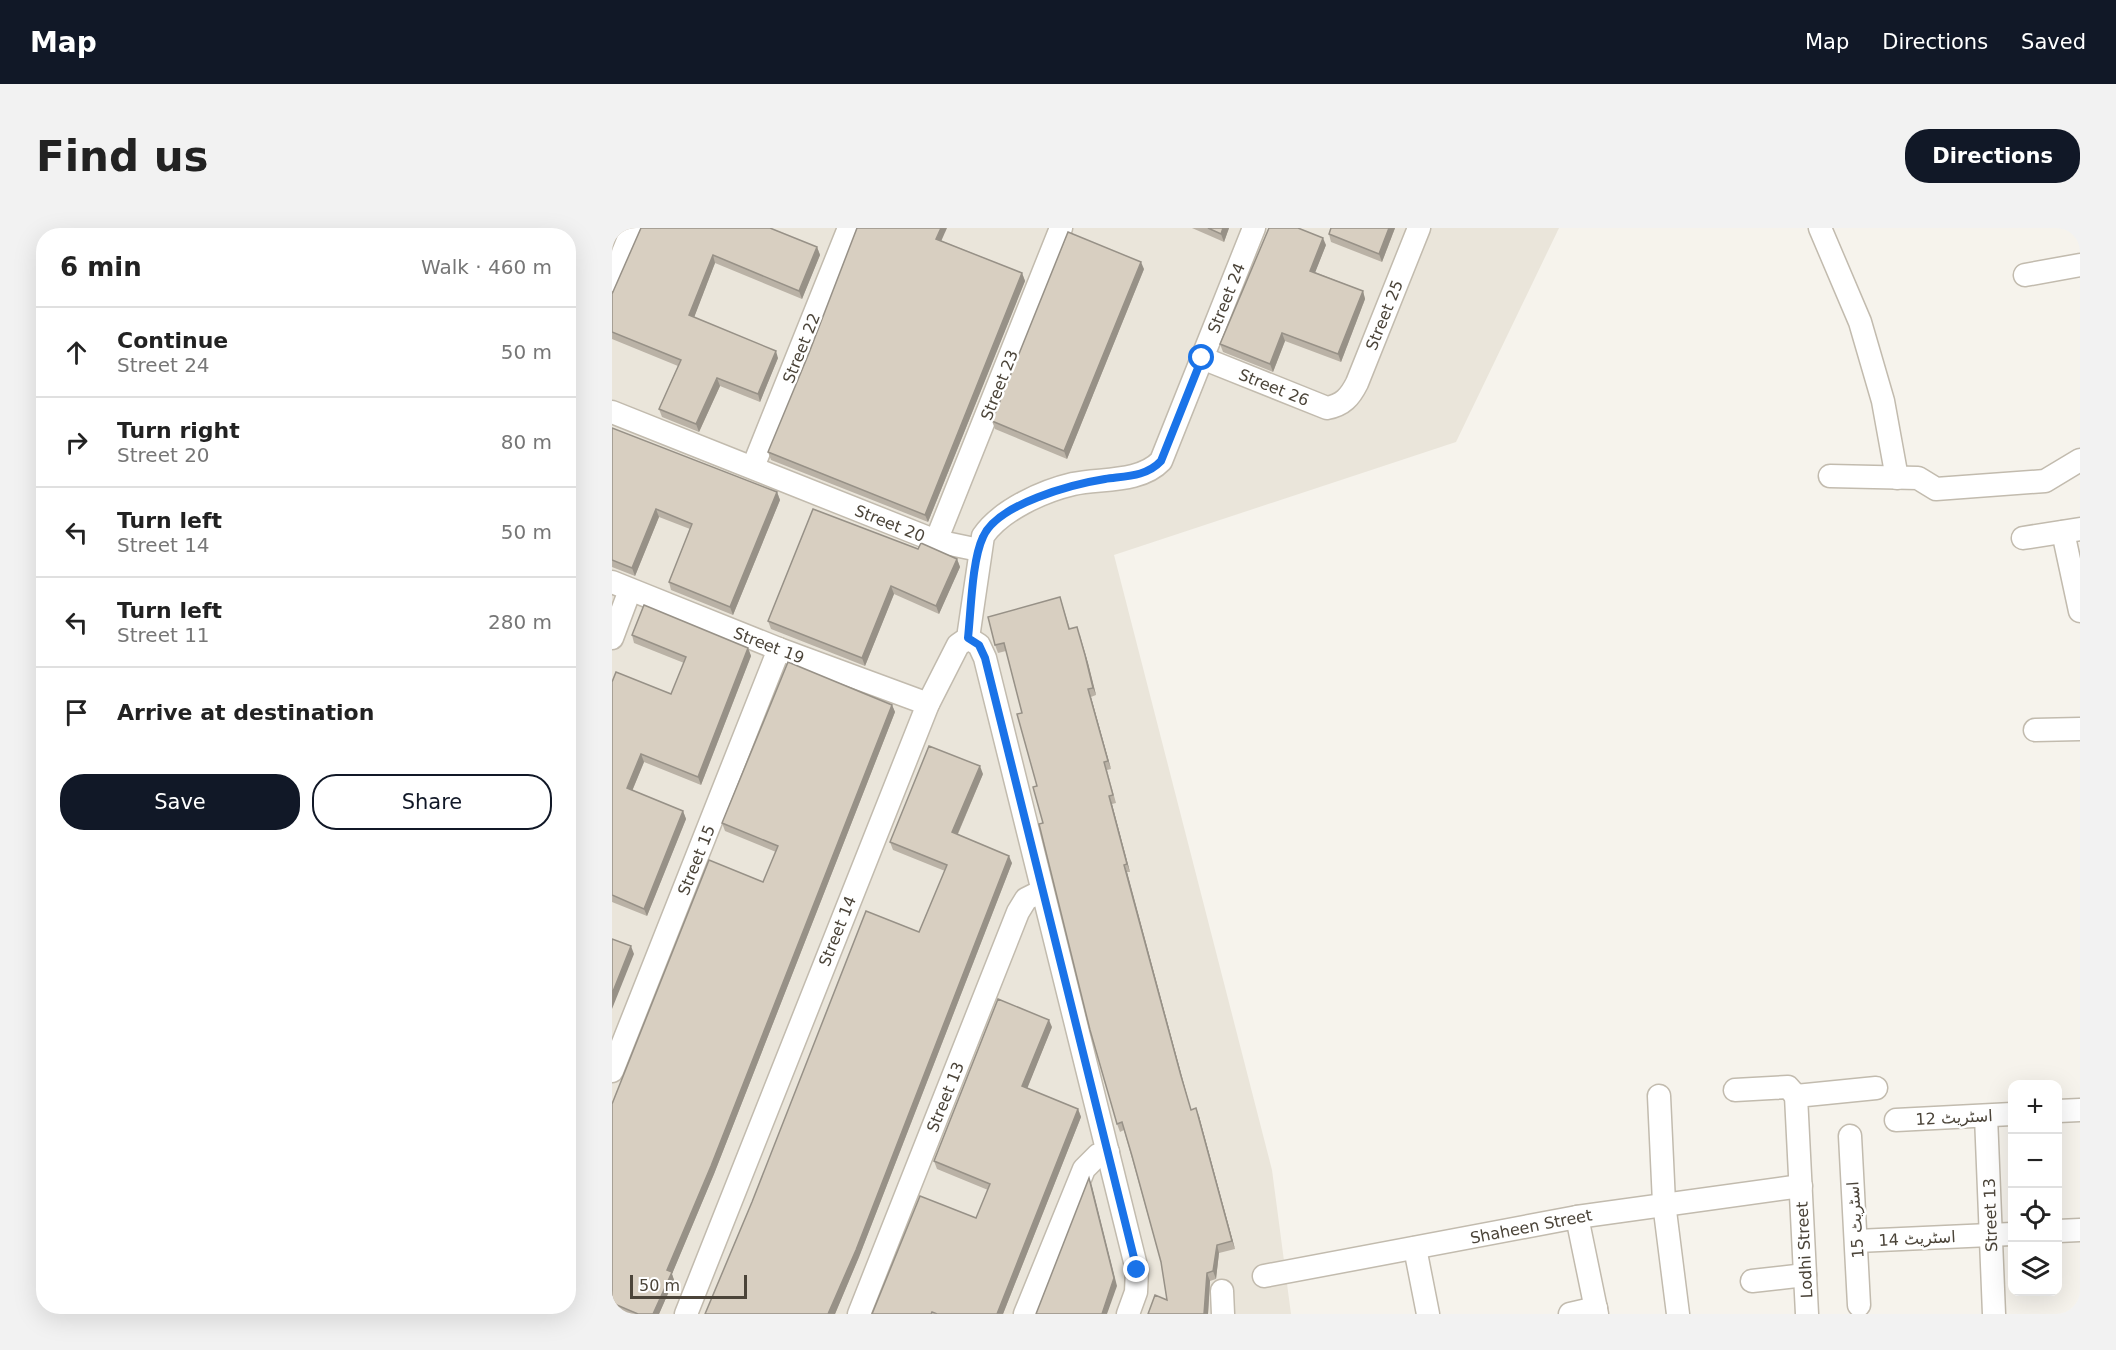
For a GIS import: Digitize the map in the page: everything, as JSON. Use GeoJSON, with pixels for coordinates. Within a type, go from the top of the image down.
{"type":"FeatureCollection","features":[{"type":"Feature","properties":{"kind":"street"},"geometry":{"type":"LineString","coordinates":[[612,280],[633,228]]}},
{"type":"Feature","properties":{"kind":"street","name":"Street 22"},"geometry":{"type":"LineString","coordinates":[[753,467],[849,228]]}},
{"type":"Feature","properties":{"kind":"street","name":"Street 23"},"geometry":{"type":"LineString","coordinates":[[936,541],[1061,228]]}},
{"type":"Feature","properties":{"kind":"street","name":"Street 24"},"geometry":{"type":"LineString","coordinates":[[979,550],[983,536],[989,527],[1005,514],[1037,498],[1073,484],[1144,474],[1161,461],[1254,228]]}},
{"type":"Feature","properties":{"kind":"street","name":"Street 25"},"geometry":{"type":"LineString","coordinates":[[1346,400],[1357,383],[1419,228]]}},
{"type":"Feature","properties":{"kind":"street"},"geometry":{"type":"LineString","coordinates":[[1820,228],[1860,322],[1883,401],[1897,478]]}},
{"type":"Feature","properties":{"kind":"street"},"geometry":{"type":"LineString","coordinates":[[2025,275],[2080,265]]}},
{"type":"Feature","properties":{"kind":"street","name":"Street 26"},"geometry":{"type":"LineString","coordinates":[[1202,358],[1328,408],[1346,400]]}},
{"type":"Feature","properties":{"kind":"street","name":"Street 20"},"geometry":{"type":"LineString","coordinates":[[612,412],[936,541],[979,550]]}},
{"type":"Feature","properties":{"kind":"street"},"geometry":{"type":"LineString","coordinates":[[1830,476],[1918,478],[1936,489],[2045,481],[2080,460]]}},
{"type":"Feature","properties":{"kind":"street"},"geometry":{"type":"LineString","coordinates":[[2023,538],[2071,530],[2080,611]]}},
{"type":"Feature","properties":{"kind":"street"},"geometry":{"type":"LineString","coordinates":[[979,550],[968,638],[979,645],[985,658],[1137,1270],[1136,1292],[1128,1314]]}},
{"type":"Feature","properties":{"kind":"street"},"geometry":{"type":"LineString","coordinates":[[612,638],[621,586]]}},
{"type":"Feature","properties":{"kind":"street","name":"Street 19"},"geometry":{"type":"LineString","coordinates":[[621,586],[779,649],[928,704]]}},
{"type":"Feature","properties":{"kind":"street","name":"Street 14"},"geometry":{"type":"LineString","coordinates":[[686,1314],[928,704],[958,645],[968,638]]}},
{"type":"Feature","properties":{"kind":"street","name":"Street 15"},"geometry":{"type":"LineString","coordinates":[[612,1071],[779,649]]}},
{"type":"Feature","properties":{"kind":"street"},"geometry":{"type":"LineString","coordinates":[[2035,730],[2080,729]]}},
{"type":"Feature","properties":{"kind":"street","name":"Street 13"},"geometry":{"type":"LineString","coordinates":[[859,1314],[1018,912],[1026,899],[1042,891]]}},
{"type":"Feature","properties":{"kind":"street"},"geometry":{"type":"LineString","coordinates":[[1734,1090],[1788,1086],[1796,1096],[1876,1088]]}},
{"type":"Feature","properties":{"kind":"street"},"geometry":{"type":"LineString","coordinates":[[1659,1096],[1664,1203],[1678,1314]]}},
{"type":"Feature","properties":{"kind":"street","name":"Lodhi Street"},"geometry":{"type":"LineString","coordinates":[[1796,1096],[1807,1314]]}},
{"type":"Feature","properties":{"kind":"street"},"geometry":{"type":"LineString","coordinates":[[2062,1111],[2080,1110]]}},
{"type":"Feature","properties":{"kind":"street","name":"اسٹریٹ 12"},"geometry":{"type":"LineString","coordinates":[[1896,1120],[2008,1114]]}},
{"type":"Feature","properties":{"kind":"street","name":"Street 13"},"geometry":{"type":"LineString","coordinates":[[1986,1116],[2002,1234],[1994,1314]]}},
{"type":"Feature","properties":{"kind":"street","name":"اسٹریٹ 15"},"geometry":{"type":"LineString","coordinates":[[1850,1136],[1859,1305]]}},
{"type":"Feature","properties":{"kind":"street"},"geometry":{"type":"LineString","coordinates":[[1024,1314],[1084,1169],[1098,1155],[1108,1152]]}},
{"type":"Feature","properties":{"kind":"street","name":"Shaheen Street"},"geometry":{"type":"LineString","coordinates":[[1264,1276],[1577,1217],[1664,1203],[1801,1186]]}},
{"type":"Feature","properties":{"kind":"street"},"geometry":{"type":"LineString","coordinates":[[1570,1314],[1597,1311],[1577,1217]]}},
{"type":"Feature","properties":{"kind":"street"},"geometry":{"type":"LineString","coordinates":[[2062,1231],[2080,1230]]}},
{"type":"Feature","properties":{"kind":"street","name":"اسٹریٹ 14"},"geometry":{"type":"LineString","coordinates":[[1857,1240],[2002,1234]]}},
{"type":"Feature","properties":{"kind":"street"},"geometry":{"type":"LineString","coordinates":[[1415,1248],[1428,1314]]}},
{"type":"Feature","properties":{"kind":"street"},"geometry":{"type":"LineString","coordinates":[[1752,1281],[1805,1275]]}},
{"type":"Feature","properties":{"kind":"street"},"geometry":{"type":"LineString","coordinates":[[1222,1291],[1223,1314]]}},
{"type":"Feature","properties":{"kind":"shaded area"},"geometry":{"type":"Polygon","coordinates":[[[612,228],[1559,228],[1456,442],[1114,555],[1272,1170],[1291,1314],[612,1314],[612,228]]]}},
{"type":"Feature","properties":{"kind":"building"},"geometry":{"type":"Polygon","coordinates":[[[641,228],[770,228],[817,247],[799,291],[713,255],[689,315],[776,351],[758,394],[717,378],[696,424],[659,409],[681,360],[612,332],[612,294],[641,228]]]}},
{"type":"Feature","properties":{"kind":"building"},"geometry":{"type":"Polygon","coordinates":[[[857,228],[941,228],[936,239],[1022,273],[925,515],[768,452],[857,228]]]}},
{"type":"Feature","properties":{"kind":"building"},"geometry":{"type":"Polygon","coordinates":[[[1208,228],[1223,228],[1221,234],[1208,228]]]}},
{"type":"Feature","properties":{"kind":"building"},"geometry":{"type":"Polygon","coordinates":[[[1269,228],[1298,228],[1323,238],[1310,271],[1363,291],[1338,354],[1282,333],[1270,364],[1220,344],[1269,228]]]}},
{"type":"Feature","properties":{"kind":"building"},"geometry":{"type":"Polygon","coordinates":[[[1331,228],[1389,228],[1379,254],[1329,234],[1331,228]]]}},
{"type":"Feature","properties":{"kind":"building"},"geometry":{"type":"Polygon","coordinates":[[[1068,232],[1141,262],[1064,451],[992,421],[1068,232]]]}},
{"type":"Feature","properties":{"kind":"building"},"geometry":{"type":"Polygon","coordinates":[[[612,428],[777,492],[730,607],[669,582],[692,524],[656,509],[632,568],[612,560],[612,428]]]}},
{"type":"Feature","properties":{"kind":"building"},"geometry":{"type":"Polygon","coordinates":[[[813,509],[918,549],[921,543],[957,559],[936,606],[891,586],[862,658],[768,621],[813,509]]]}},
{"type":"Feature","properties":{"kind":"building"},"geometry":{"type":"Polygon","coordinates":[[[1060,597],[1069,629],[1077,627],[1085,655],[1093,688],[1088,689],[1108,761],[1104,762],[1113,795],[1109,796],[1127,864],[1124,865],[1181,1076],[1191,1110],[1196,1108],[1232,1241],[1217,1245],[1213,1271],[1207,1273],[1204,1314],[1148,1314],[1155,1295],[1167,1300],[1161,1262],[1122,1122],[1117,1124],[1090,1030],[1039,824],[1043,823],[1033,787],[1037,786],[1017,714],[1022,713],[1004,643],[995,645],[988,617],[1060,597]]]}},
{"type":"Feature","properties":{"kind":"building"},"geometry":{"type":"Polygon","coordinates":[[[644,605],[748,648],[698,777],[641,754],[627,788],[683,811],[644,909],[612,895],[612,682],[616,672],[671,694],[686,657],[632,635],[644,605]]]}},
{"type":"Feature","properties":{"kind":"building"},"geometry":{"type":"Polygon","coordinates":[[[788,662],[892,705],[711,1166],[667,1270],[672,1272],[653,1314],[638,1314],[612,1303],[612,1104],[709,860],[763,882],[778,846],[722,823],[788,662]]]}},
{"type":"Feature","properties":{"kind":"building"},"geometry":{"type":"Polygon","coordinates":[[[929,746],[980,766],[952,832],[1009,856],[856,1250],[828,1314],[705,1314],[752,1202],[866,911],[919,932],[947,865],[890,842],[929,746]]]}},
{"type":"Feature","properties":{"kind":"building"},"geometry":{"type":"Polygon","coordinates":[[[612,939],[631,946],[612,994],[612,939]]]}},
{"type":"Feature","properties":{"kind":"building"},"geometry":{"type":"Polygon","coordinates":[[[998,999],[1049,1020],[1022,1086],[1078,1109],[997,1314],[937,1314],[932,1312],[931,1314],[872,1314],[920,1196],[976,1218],[990,1184],[934,1161],[998,999]]]}},
{"type":"Feature","properties":{"kind":"building"},"geometry":{"type":"Polygon","coordinates":[[[1089,1178],[1114,1278],[1102,1314],[1036,1314],[1089,1178]]]}},
{"type":"Feature","properties":{"kind":"route"},"geometry":{"type":"LineString","coordinates":[[1137,1270],[985,658],[979,645],[968,638],[979,550],[983,536],[989,527],[1005,514],[1052,491],[1073,484],[1144,474],[1155,467],[1161,461],[1202,358]]}}]}
